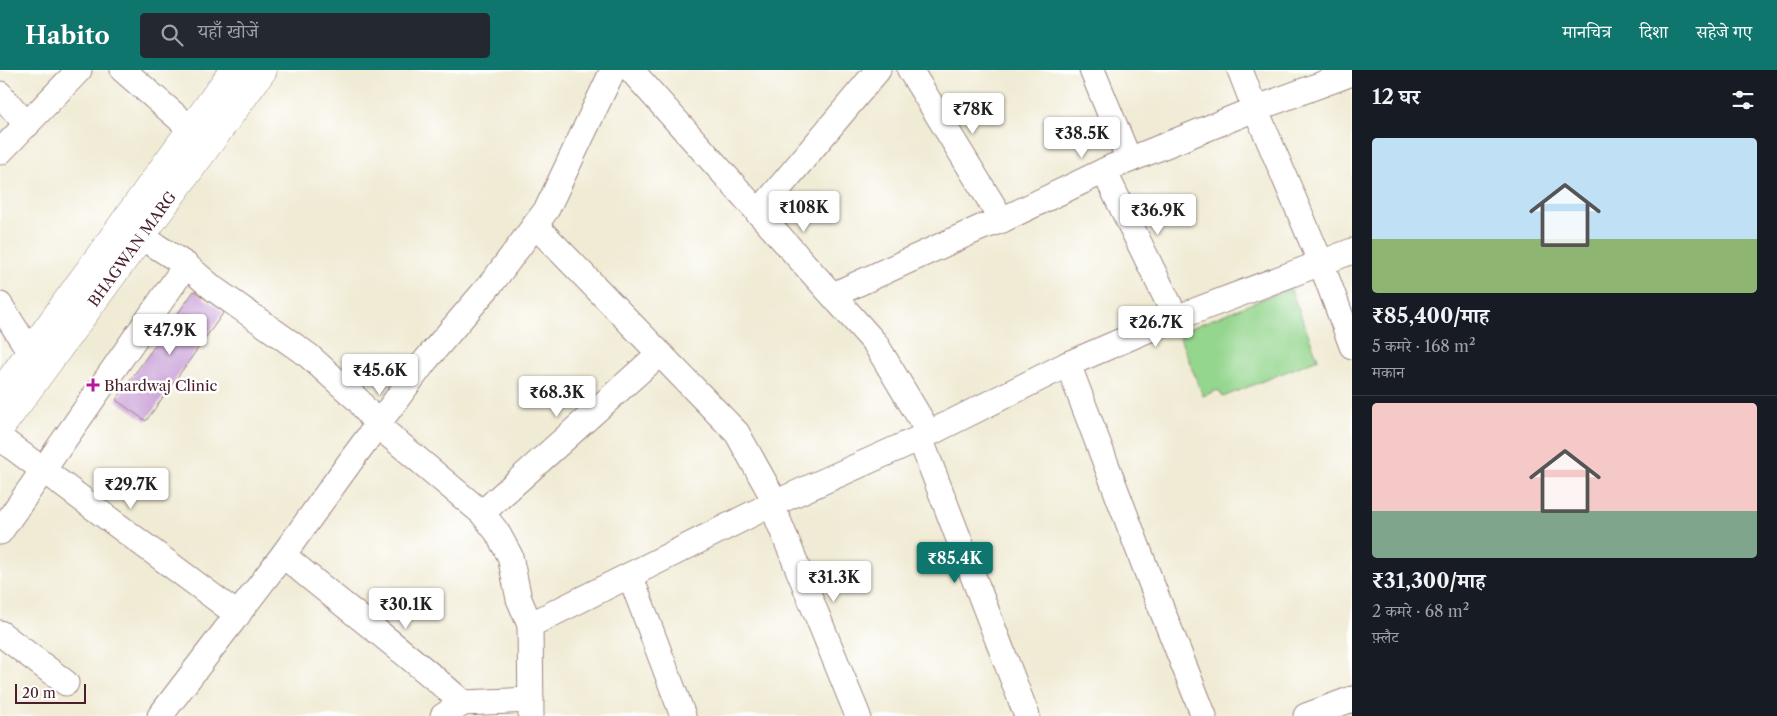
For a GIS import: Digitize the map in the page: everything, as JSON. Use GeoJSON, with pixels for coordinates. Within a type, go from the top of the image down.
{"type":"FeatureCollection","features":[{"type":"Feature","properties":{"kind":"street"},"geometry":{"type":"LineString","coordinates":[[0,152],[79,70]]}},
{"type":"Feature","properties":{"kind":"street"},"geometry":{"type":"LineString","coordinates":[[123,70],[191,129]]}},
{"type":"Feature","properties":{"kind":"street","name":"BHAGWAN MARG"},"geometry":{"type":"LineString","coordinates":[[0,428],[131,232],[191,129],[234,70]]}},
{"type":"Feature","properties":{"kind":"street","name":"BHAGWAN MARG"},"geometry":{"type":"LineString","coordinates":[[0,394],[30,352],[263,70]]}},
{"type":"Feature","properties":{"kind":"street"},"geometry":{"type":"LineString","coordinates":[[160,716],[238,615],[425,361],[494,280],[547,209],[613,70]]}},
{"type":"Feature","properties":{"kind":"street"},"geometry":{"type":"LineString","coordinates":[[631,70],[875,343],[924,435],[1027,716]]}},
{"type":"Feature","properties":{"kind":"street"},"geometry":{"type":"LineString","coordinates":[[758,213],[878,70]]}},
{"type":"Feature","properties":{"kind":"street"},"geometry":{"type":"LineString","coordinates":[[910,70],[1002,220]]}},
{"type":"Feature","properties":{"kind":"street"},"geometry":{"type":"LineString","coordinates":[[1092,70],[1129,160]]}},
{"type":"Feature","properties":{"kind":"street"},"geometry":{"type":"LineString","coordinates":[[1240,70],[1321,262],[1352,346]]}},
{"type":"Feature","properties":{"kind":"street"},"geometry":{"type":"LineString","coordinates":[[833,295],[980,228],[1002,220],[1129,160],[1255,109],[1352,73]]}},
{"type":"Feature","properties":{"kind":"street"},"geometry":{"type":"LineString","coordinates":[[0,94],[27,125]]}},
{"type":"Feature","properties":{"kind":"street"},"geometry":{"type":"LineString","coordinates":[[1104,171],[1176,318]]}},
{"type":"Feature","properties":{"kind":"street"},"geometry":{"type":"LineString","coordinates":[[535,225],[737,432],[774,504],[858,716]]}},
{"type":"Feature","properties":{"kind":"street"},"geometry":{"type":"LineString","coordinates":[[131,232],[186,265],[214,289],[309,356],[359,401],[377,425],[482,513],[497,532],[510,556],[519,599],[530,625],[531,708],[453,710],[432,675],[282,555]]}},
{"type":"Feature","properties":{"kind":"street"},"geometry":{"type":"LineString","coordinates":[[530,625],[774,504],[924,435],[1068,364],[1176,318],[1352,251]]}},
{"type":"Feature","properties":{"kind":"street"},"geometry":{"type":"LineString","coordinates":[[0,532],[186,265]]}},
{"type":"Feature","properties":{"kind":"street"},"geometry":{"type":"LineString","coordinates":[[0,305],[30,352]]}},
{"type":"Feature","properties":{"kind":"street"},"geometry":{"type":"LineString","coordinates":[[482,513],[659,354]]}},
{"type":"Feature","properties":{"kind":"street"},"geometry":{"type":"LineString","coordinates":[[1068,364],[1204,716]]}},
{"type":"Feature","properties":{"kind":"street"},"geometry":{"type":"LineString","coordinates":[[0,438],[238,615]]}},
{"type":"Feature","properties":{"kind":"street"},"geometry":{"type":"LineString","coordinates":[[630,575],[683,716]]}},
{"type":"Feature","properties":{"kind":"street"},"geometry":{"type":"LineString","coordinates":[[0,633],[66,683]]}},
{"type":"Feature","properties":{"kind":"street"},"geometry":{"type":"LineString","coordinates":[[1306,716],[1352,699]]}},
{"type":"Feature","properties":{"kind":"green space"},"geometry":{"type":"Polygon","coordinates":[[[1290,288],[1318,359],[1223,397],[1218,390],[1203,396],[1178,333],[1290,288]]]}},
{"type":"Feature","properties":{"kind":"building"},"geometry":{"type":"Polygon","coordinates":[[[194,291],[224,312],[146,421],[116,400],[194,291]]]}},
{"type":"Feature","properties":{"kind":"place","name":"Bhardwaj Clinic"},"geometry":{"type":"Point","coordinates":[93,385]}}]}
